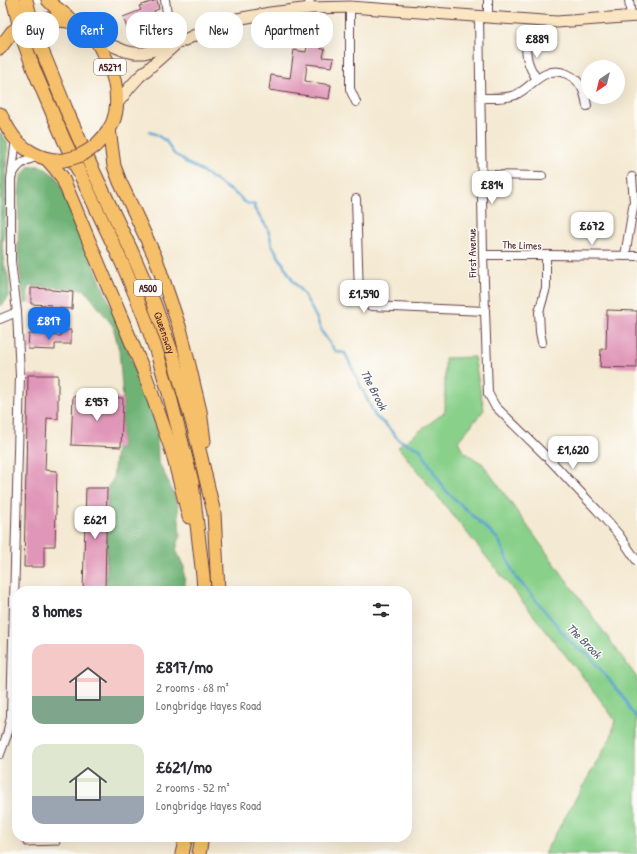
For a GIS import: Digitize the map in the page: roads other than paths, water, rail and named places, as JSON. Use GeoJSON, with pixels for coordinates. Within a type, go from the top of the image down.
{"type":"FeatureCollection","features":[{"type":"Feature","properties":{"kind":"main road","name":"Queensway"},"geometry":{"type":"LineString","coordinates":[[13,0],[23,39],[38,77],[64,140],[144,316],[158,356],[169,392],[192,482],[204,586]]}},
{"type":"Feature","properties":{"kind":"main road","name":"Queensway"},"geometry":{"type":"LineString","coordinates":[[26,0],[34,31],[66,109],[131,250],[154,303],[174,356],[194,428],[214,513],[218,586]]}},
{"type":"Feature","properties":{"kind":"main road"},"geometry":{"type":"LineString","coordinates":[[48,0],[67,16]]}},
{"type":"Feature","properties":{"kind":"main road"},"geometry":{"type":"LineString","coordinates":[[187,39],[237,19],[310,4],[557,22],[634,16]]}},
{"type":"Feature","properties":{"kind":"main road","name":"A5271"},"geometry":{"type":"LineString","coordinates":[[0,48],[9,36],[18,28],[47,18],[67,21]]}},
{"type":"Feature","properties":{"kind":"main road","name":"A5271"},"geometry":{"type":"LineString","coordinates":[[0,114],[8,131],[24,147],[44,158],[56,161],[78,157],[83,154],[95,146],[103,138],[114,120],[117,96],[113,73],[100,48]]}},
{"type":"Feature","properties":{"kind":"main road"},"geometry":{"type":"LineString","coordinates":[[118,48],[134,53],[144,53],[162,48]]}},
{"type":"Feature","properties":{"kind":"main road"},"geometry":{"type":"LineString","coordinates":[[116,105],[139,77],[172,48]]}},
{"type":"Feature","properties":{"kind":"main road"},"geometry":{"type":"LineString","coordinates":[[109,129],[114,166],[156,259],[181,332],[200,411],[214,513]]}},
{"type":"Feature","properties":{"kind":"main road"},"geometry":{"type":"LineString","coordinates":[[44,158],[62,177],[144,372],[172,451],[203,576]]}},
{"type":"Feature","properties":{"kind":"main road"},"geometry":{"type":"LineString","coordinates":[[182,854],[185,842]]}},
{"type":"Feature","properties":{"kind":"main road"},"geometry":{"type":"LineString","coordinates":[[199,854],[201,842]]}},
{"type":"Feature","properties":{"kind":"street"},"geometry":{"type":"LineString","coordinates":[[165,0],[167,12]]}},
{"type":"Feature","properties":{"kind":"street","name":"First Avenue"},"geometry":{"type":"LineString","coordinates":[[488,0],[484,17],[481,98],[483,255],[488,393],[495,406],[598,510],[619,535],[637,561]]}},
{"type":"Feature","properties":{"kind":"street"},"geometry":{"type":"LineString","coordinates":[[629,0],[634,16]]}},
{"type":"Feature","properties":{"kind":"street"},"geometry":{"type":"LineString","coordinates":[[350,7],[350,89],[356,102]]}},
{"type":"Feature","properties":{"kind":"street"},"geometry":{"type":"LineString","coordinates":[[526,42],[528,64],[537,79]]}},
{"type":"Feature","properties":{"kind":"street"},"geometry":{"type":"LineString","coordinates":[[481,98],[507,98],[525,89],[537,79],[554,71],[562,72],[579,81],[586,96],[587,106]]}},
{"type":"Feature","properties":{"kind":"street"},"geometry":{"type":"LineString","coordinates":[[8,131],[11,179],[11,261],[18,312],[20,376],[14,586]]}},
{"type":"Feature","properties":{"kind":"street"},"geometry":{"type":"LineString","coordinates":[[11,179],[14,171],[25,161],[33,158],[44,158]]}},
{"type":"Feature","properties":{"kind":"street"},"geometry":{"type":"LineString","coordinates":[[482,175],[542,176]]}},
{"type":"Feature","properties":{"kind":"street"},"geometry":{"type":"LineString","coordinates":[[625,256],[634,202],[632,177]]}},
{"type":"Feature","properties":{"kind":"street"},"geometry":{"type":"LineString","coordinates":[[356,200],[359,294],[362,301],[371,306],[485,311]]}},
{"type":"Feature","properties":{"kind":"street","name":"The Limes"},"geometry":{"type":"LineString","coordinates":[[483,255],[546,255],[546,288],[538,312],[542,342]]}},
{"type":"Feature","properties":{"kind":"street"},"geometry":{"type":"LineString","coordinates":[[546,255],[637,256]]}},
{"type":"Feature","properties":{"kind":"street"},"geometry":{"type":"LineString","coordinates":[[0,319],[18,312]]}},
{"type":"Feature","properties":{"kind":"street"},"geometry":{"type":"LineString","coordinates":[[0,754],[7,735],[11,716],[12,678]]}},
{"type":"Feature","properties":{"kind":"waterway","name":"The Brook"},"geometry":{"type":"LineString","coordinates":[[149,132],[166,141],[174,154],[183,159],[186,163],[197,168],[240,197],[244,202],[255,205],[254,208],[268,229],[272,245],[293,281],[305,296],[322,332],[336,352],[345,353],[375,416],[387,426],[399,440],[420,449],[445,490],[498,539],[516,578],[569,640],[578,649],[588,654],[625,699],[630,710],[637,718]]}}]}
